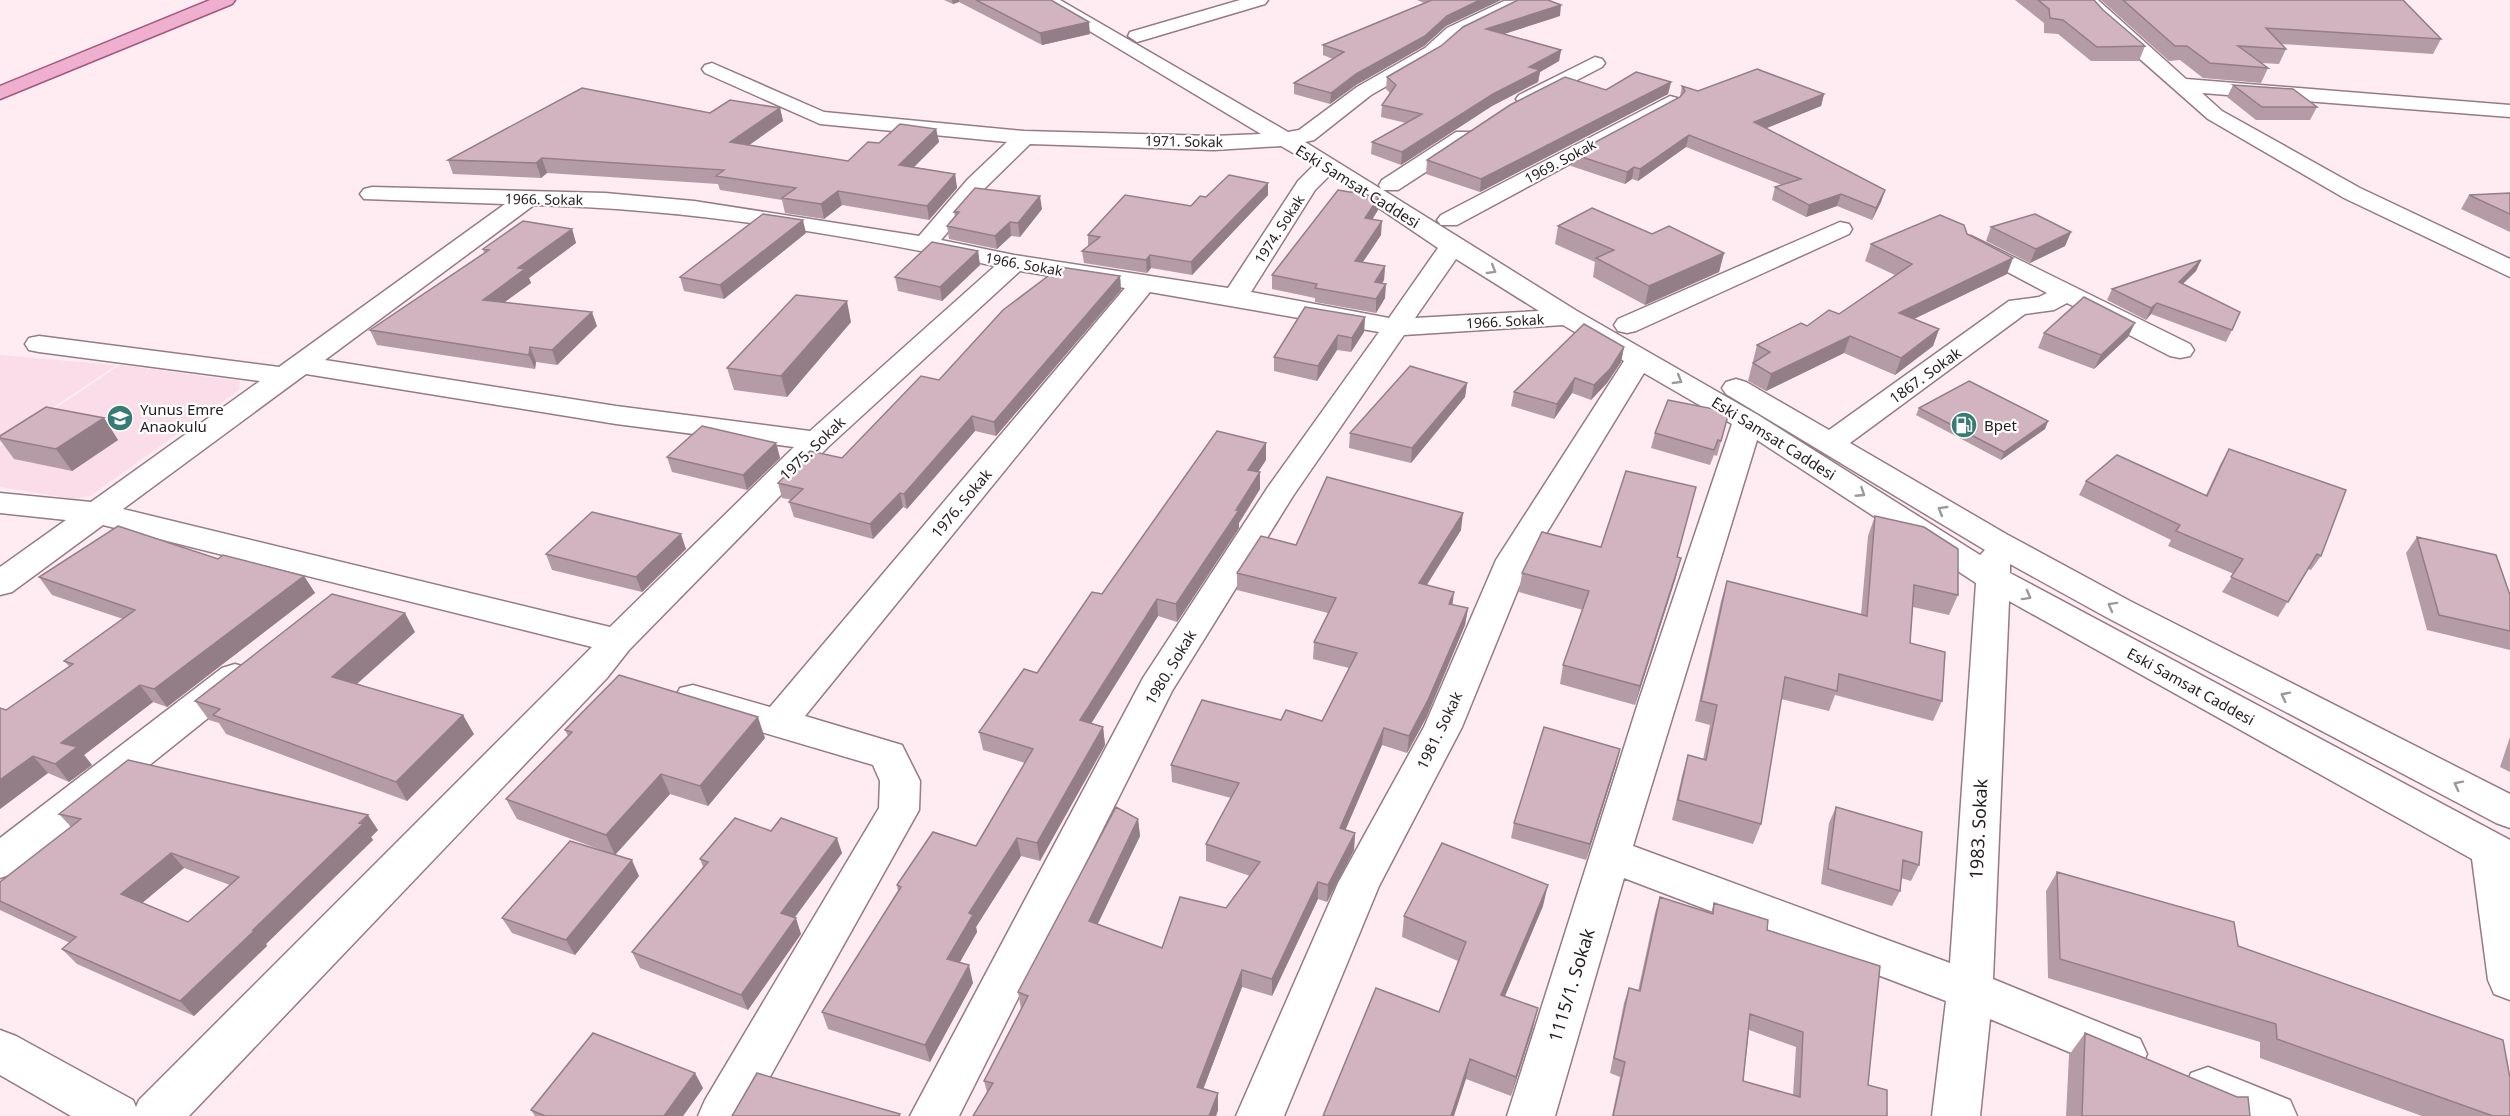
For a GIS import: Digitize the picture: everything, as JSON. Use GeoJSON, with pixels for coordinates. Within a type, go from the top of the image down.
{"type":"FeatureCollection","features":[{"type":"Feature","properties":{"kind":"main road"},"geometry":{"type":"LineString","coordinates":[[0,81],[196,0]]}},
{"type":"Feature","properties":{"kind":"main road"},"geometry":{"type":"LineString","coordinates":[[0,93],[226,0]]}},
{"type":"Feature","properties":{"kind":"street","name":"Eski Samsat Caddesi"},"geometry":{"type":"LineString","coordinates":[[1047,0],[1294,137],[1390,184],[1451,233],[1568,317],[1633,341],[1748,420],[1994,559],[2501,855]]}},
{"type":"Feature","properties":{"kind":"street","name":"Eski Samsat Caddesi"},"geometry":{"type":"LineString","coordinates":[[1078,0],[1294,137],[1328,164],[1451,233],[1633,341],[1831,443],[1994,559],[2128,615],[2510,812]]}},
{"type":"Feature","properties":{"kind":"street"},"geometry":{"type":"LineString","coordinates":[[1137,36],[1259,0]]}},
{"type":"Feature","properties":{"kind":"street"},"geometry":{"type":"LineString","coordinates":[[2088,0],[2106,20],[2215,115],[2352,193],[2510,269]]}},
{"type":"Feature","properties":{"kind":"street"},"geometry":{"type":"LineString","coordinates":[[1294,137],[1364,91],[1432,52],[1454,32],[1519,2]]}},
{"type":"Feature","properties":{"kind":"street"},"geometry":{"type":"LineString","coordinates":[[1511,106],[1594,63]]}},
{"type":"Feature","properties":{"kind":"street","name":"1971. Sokak"},"geometry":{"type":"LineString","coordinates":[[712,69],[820,118],[1024,137],[1214,143],[1294,137]]}},
{"type":"Feature","properties":{"kind":"street"},"geometry":{"type":"LineString","coordinates":[[2182,85],[2510,111]]}},
{"type":"Feature","properties":{"kind":"street","name":"1969. Sokak"},"geometry":{"type":"LineString","coordinates":[[1451,233],[1670,102]]}},
{"type":"Feature","properties":{"kind":"street"},"geometry":{"type":"LineString","coordinates":[[1390,184],[1481,126]]}},
{"type":"Feature","properties":{"kind":"street"},"geometry":{"type":"LineString","coordinates":[[925,244],[976,184],[1024,137]]}},
{"type":"Feature","properties":{"kind":"street","name":"1974. Sokak"},"geometry":{"type":"LineString","coordinates":[[1235,297],[1306,186],[1328,164]]}},
{"type":"Feature","properties":{"kind":"street","name":"1966. Sokak"},"geometry":{"type":"LineString","coordinates":[[372,194],[605,200],[694,208],[925,244],[1014,263],[1235,297],[1396,327],[1568,317]]}},
{"type":"Feature","properties":{"kind":"street"},"geometry":{"type":"LineString","coordinates":[[0,584],[295,371],[529,198]]}},
{"type":"Feature","properties":{"kind":"street"},"geometry":{"type":"LineString","coordinates":[[1633,341],[1840,229]]}},
{"type":"Feature","properties":{"kind":"street","name":"1980. Sokak"},"geometry":{"type":"LineString","coordinates":[[934,1116],[1156,687],[1279,494],[1396,327],[1451,233]]}},
{"type":"Feature","properties":{"kind":"street"},"geometry":{"type":"LineString","coordinates":[[1971,243],[2181,350]]}},
{"type":"Feature","properties":{"kind":"street","name":"1975. Sokak"},"geometry":{"type":"LineString","coordinates":[[156,1116],[624,669],[817,441],[1014,263]]}},
{"type":"Feature","properties":{"kind":"street","name":"1976. Sokak"},"geometry":{"type":"LineString","coordinates":[[778,723],[1143,284]]}},
{"type":"Feature","properties":{"kind":"street","name":"1867. Sokak"},"geometry":{"type":"LineString","coordinates":[[1831,443],[2018,307],[2045,304],[2067,293]]}},
{"type":"Feature","properties":{"kind":"street","name":"1981. Sokak"},"geometry":{"type":"LineString","coordinates":[[1260,1116],[1359,883],[1443,727],[1512,560],[1633,341]]}},
{"type":"Feature","properties":{"kind":"street"},"geometry":{"type":"LineString","coordinates":[[39,344],[295,371],[817,441]]}},
{"type":"Feature","properties":{"kind":"street","name":"1115/1. Sokak"},"geometry":{"type":"LineString","coordinates":[[1531,1116],[1610,855],[1748,420]]}},
{"type":"Feature","properties":{"kind":"street"},"geometry":{"type":"LineString","coordinates":[[0,503],[97,513],[345,590],[624,669],[778,723],[888,755],[900,781],[899,810],[722,1116]]}},
{"type":"Feature","properties":{"kind":"street","name":"1983. Sokak"},"geometry":{"type":"LineString","coordinates":[[1956,1116],[1970,990],[1994,559]]}},
{"type":"Feature","properties":{"kind":"street"},"geometry":{"type":"LineString","coordinates":[[0,861],[258,659]]}},
{"type":"Feature","properties":{"kind":"street"},"geometry":{"type":"LineString","coordinates":[[1610,855],[1970,990],[2273,1116]]}},
{"type":"Feature","properties":{"kind":"street"},"geometry":{"type":"LineString","coordinates":[[2501,855],[2510,980]]}},
{"type":"Feature","properties":{"kind":"street"},"geometry":{"type":"LineString","coordinates":[[0,1051],[116,1116]]}},
{"type":"Feature","properties":{"kind":"shaded area"},"geometry":{"type":"Polygon","coordinates":[[[0,355],[116,365],[0,443],[0,355]]]}},
{"type":"Feature","properties":{"kind":"shaded area","name":"Yunus Emre Anaokulu"},"geometry":{"type":"Polygon","coordinates":[[[120,365],[240,381],[239,390],[90,496],[74,499],[0,487],[0,446],[120,365]]]}},
{"type":"Feature","properties":{"kind":"building"},"geometry":{"type":"Polygon","coordinates":[[[976,0],[1051,0],[1089,22],[1040,33],[976,0]]]}},
{"type":"Feature","properties":{"kind":"building"},"geometry":{"type":"Polygon","coordinates":[[[1432,0],[1480,0],[1447,16],[1425,36],[1356,74],[1331,93],[1294,83],[1344,52],[1323,45],[1432,0]]]}},
{"type":"Feature","properties":{"kind":"building"},"geometry":{"type":"Polygon","coordinates":[[[1518,0],[1548,0],[1561,5],[1486,29],[1561,50],[1529,67],[1540,70],[1493,94],[1402,152],[1372,142],[1422,114],[1382,105],[1396,85],[1387,77],[1441,46],[1463,27],[1518,0]]]}},
{"type":"Feature","properties":{"kind":"building"},"geometry":{"type":"Polygon","coordinates":[[[2038,0],[2094,0],[2145,46],[2097,47],[2063,20],[2050,18],[2049,9],[2038,0]]]}},
{"type":"Feature","properties":{"kind":"building"},"geometry":{"type":"Polygon","coordinates":[[[2123,0],[2403,0],[2441,39],[2266,28],[2286,49],[2238,46],[2268,68],[2210,63],[2187,46],[2175,46],[2123,0]]]}},
{"type":"Feature","properties":{"kind":"building"},"geometry":{"type":"Polygon","coordinates":[[[1757,69],[1824,94],[1754,122],[1885,190],[1876,208],[1841,194],[1809,205],[1775,187],[1801,179],[1689,135],[1640,169],[1634,167],[1627,172],[1573,154],[1680,97],[1685,91],[1682,86],[1698,91],[1757,69]]]}},
{"type":"Feature","properties":{"kind":"building"},"geometry":{"type":"Polygon","coordinates":[[[1636,72],[1671,82],[1481,179],[1427,160],[1510,105],[1565,77],[1606,90],[1636,72]]]}},
{"type":"Feature","properties":{"kind":"building"},"geometry":{"type":"Polygon","coordinates":[[[2233,85],[2293,89],[2317,107],[2262,107],[2233,85]]]}},
{"type":"Feature","properties":{"kind":"building"},"geometry":{"type":"Polygon","coordinates":[[[582,88],[710,113],[730,100],[780,108],[730,142],[848,161],[868,142],[879,143],[900,124],[936,129],[899,165],[955,174],[927,206],[838,191],[821,204],[782,198],[796,188],[716,176],[724,170],[542,158],[536,163],[448,160],[582,88]]]}},
{"type":"Feature","properties":{"kind":"building"},"geometry":{"type":"Polygon","coordinates":[[[1229,175],[1268,183],[1191,262],[1150,255],[1146,260],[1082,251],[1100,237],[1088,235],[1125,195],[1191,206],[1200,196],[1206,197],[1229,175]]]}},
{"type":"Feature","properties":{"kind":"building"},"geometry":{"type":"Polygon","coordinates":[[[975,188],[1040,196],[1018,223],[1010,222],[995,236],[947,226],[959,212],[954,212],[975,188]]]}},
{"type":"Feature","properties":{"kind":"building"},"geometry":{"type":"Polygon","coordinates":[[[1338,190],[1379,197],[1365,218],[1382,221],[1355,261],[1385,266],[1375,282],[1386,284],[1376,299],[1315,288],[1317,284],[1272,275],[1338,190]]]}},
{"type":"Feature","properties":{"kind":"building"},"geometry":{"type":"Polygon","coordinates":[[[2510,193],[2510,214],[2469,195],[2510,193]]]}},
{"type":"Feature","properties":{"kind":"building"},"geometry":{"type":"Polygon","coordinates":[[[1592,208],[1652,234],[1669,226],[1724,253],[1649,286],[1596,258],[1614,250],[1558,226],[1592,208]]]}},
{"type":"Feature","properties":{"kind":"building"},"geometry":{"type":"Polygon","coordinates":[[[763,214],[803,220],[720,285],[680,277],[763,214]]]}},
{"type":"Feature","properties":{"kind":"building"},"geometry":{"type":"Polygon","coordinates":[[[2035,214],[2071,232],[2036,249],[1991,227],[2035,214]]]}},
{"type":"Feature","properties":{"kind":"building"},"geometry":{"type":"Polygon","coordinates":[[[1940,215],[1964,225],[1967,234],[2013,258],[1899,313],[1939,329],[1901,358],[1850,336],[1771,374],[1753,363],[1770,352],[1757,345],[1801,323],[1807,326],[1829,310],[1839,314],[1912,264],[1871,244],[1940,215]]]}},
{"type":"Feature","properties":{"kind":"building"},"geometry":{"type":"Polygon","coordinates":[[[523,221],[572,229],[518,268],[525,269],[483,300],[592,312],[552,350],[530,347],[529,355],[370,330],[489,250],[483,249],[523,221]]]}},
{"type":"Feature","properties":{"kind":"building"},"geometry":{"type":"Polygon","coordinates":[[[932,242],[978,251],[940,287],[895,277],[932,242]]]}},
{"type":"Feature","properties":{"kind":"building"},"geometry":{"type":"Polygon","coordinates":[[[2201,260],[2179,282],[2240,312],[2232,330],[2157,303],[2151,308],[2112,289],[2201,260]]]}},
{"type":"Feature","properties":{"kind":"building"},"geometry":{"type":"Polygon","coordinates":[[[1060,267],[1120,276],[994,422],[972,416],[904,494],[900,493],[870,524],[789,502],[803,489],[778,483],[810,451],[842,458],[921,376],[939,380],[1003,310],[1060,267]]]}},
{"type":"Feature","properties":{"kind":"building"},"geometry":{"type":"Polygon","coordinates":[[[796,295],[847,301],[781,376],[727,368],[796,295]]]}},
{"type":"Feature","properties":{"kind":"building"},"geometry":{"type":"Polygon","coordinates":[[[2084,297],[2135,323],[2101,355],[2044,333],[2084,297]]]}},
{"type":"Feature","properties":{"kind":"building"},"geometry":{"type":"Polygon","coordinates":[[[1305,307],[1365,317],[1352,338],[1338,335],[1318,366],[1274,357],[1305,307]]]}},
{"type":"Feature","properties":{"kind":"building"},"geometry":{"type":"Polygon","coordinates":[[[1584,324],[1624,347],[1610,369],[1594,385],[1575,378],[1557,404],[1514,392],[1584,324]]]}},
{"type":"Feature","properties":{"kind":"building"},"geometry":{"type":"Polygon","coordinates":[[[1410,366],[1467,383],[1412,448],[1350,433],[1410,366]]]}},
{"type":"Feature","properties":{"kind":"building"},"geometry":{"type":"Polygon","coordinates":[[[1969,381],[2048,421],[2004,452],[1919,408],[1969,381]]]}},
{"type":"Feature","properties":{"kind":"building"},"geometry":{"type":"Polygon","coordinates":[[[1668,400],[1729,412],[1721,441],[1718,440],[1714,450],[1655,433],[1668,400]]]}},
{"type":"Feature","properties":{"kind":"building"},"geometry":{"type":"Polygon","coordinates":[[[46,407],[104,418],[56,449],[0,438],[46,407]]]}},
{"type":"Feature","properties":{"kind":"building"},"geometry":{"type":"Polygon","coordinates":[[[702,426],[776,443],[743,475],[667,457],[702,426]]]}},
{"type":"Feature","properties":{"kind":"building"},"geometry":{"type":"Polygon","coordinates":[[[1217,431],[1266,443],[1248,470],[1260,472],[1236,510],[1239,510],[1176,604],[1157,599],[1080,720],[1103,727],[1037,843],[1017,838],[969,913],[973,915],[947,959],[969,965],[925,1045],[822,1012],[901,887],[897,885],[933,832],[976,846],[1033,749],[979,732],[1024,669],[1037,673],[1092,592],[1102,594],[1217,431]]]}},
{"type":"Feature","properties":{"kind":"building"},"geometry":{"type":"Polygon","coordinates":[[[2229,449],[2346,490],[2321,556],[2317,554],[2288,602],[2231,577],[2243,559],[2176,531],[2180,525],[2086,481],[2117,455],[2207,496],[2229,449]]]}},
{"type":"Feature","properties":{"kind":"building"},"geometry":{"type":"Polygon","coordinates":[[[1626,471],[1696,487],[1677,557],[1681,558],[1640,686],[1563,665],[1589,591],[1522,573],[1542,532],[1601,547],[1626,471]]]}},
{"type":"Feature","properties":{"kind":"building"},"geometry":{"type":"Polygon","coordinates":[[[1327,477],[1463,513],[1419,583],[1454,592],[1449,604],[1468,608],[1428,700],[1409,736],[1384,728],[1340,828],[1355,833],[1328,885],[1318,882],[1272,979],[1242,970],[1197,1087],[1218,1093],[1209,1116],[973,1116],[993,1083],[984,1081],[1028,996],[1018,992],[1116,807],[1138,819],[1089,921],[1162,948],[1180,897],[1226,908],[1260,862],[1206,844],[1239,783],[1171,765],[1202,700],[1281,720],[1286,710],[1322,721],[1357,653],[1314,642],[1336,598],[1237,573],[1261,536],[1296,545],[1327,477]]]}},
{"type":"Feature","properties":{"kind":"building"},"geometry":{"type":"Polygon","coordinates":[[[592,512],[681,534],[636,577],[546,554],[592,512]]]}},
{"type":"Feature","properties":{"kind":"building"},"geometry":{"type":"Polygon","coordinates":[[[1875,516],[1924,527],[1958,549],[1958,595],[1914,585],[1910,643],[1945,652],[1942,701],[1839,674],[1837,691],[1785,677],[1761,824],[1678,800],[1688,755],[1706,760],[1717,705],[1701,701],[1727,581],[1867,616],[1875,516]]]}},
{"type":"Feature","properties":{"kind":"building"},"geometry":{"type":"Polygon","coordinates":[[[118,526],[218,559],[223,555],[304,576],[154,689],[140,685],[61,743],[77,747],[55,764],[33,756],[0,780],[0,708],[6,710],[73,664],[64,661],[135,610],[39,577],[118,526]]]}},
{"type":"Feature","properties":{"kind":"building"},"geometry":{"type":"Polygon","coordinates":[[[2417,537],[2496,555],[2510,595],[2510,631],[2439,615],[2417,537]]]}},
{"type":"Feature","properties":{"kind":"building"},"geometry":{"type":"Polygon","coordinates":[[[332,594],[405,613],[332,677],[463,715],[396,782],[213,715],[220,709],[195,701],[332,594]]]}},
{"type":"Feature","properties":{"kind":"building"},"geometry":{"type":"Polygon","coordinates":[[[619,675],[758,717],[700,786],[661,774],[606,835],[506,799],[572,732],[565,730],[619,675]]]}},
{"type":"Feature","properties":{"kind":"building"},"geometry":{"type":"Polygon","coordinates":[[[1544,727],[1620,749],[1590,844],[1514,823],[1544,727]]]}},
{"type":"Feature","properties":{"kind":"building"},"geometry":{"type":"Polygon","coordinates":[[[128,760],[368,815],[359,823],[363,824],[180,1001],[62,949],[76,937],[0,901],[0,882],[81,819],[59,814],[128,760]],[[171,853],[121,894],[188,922],[239,877],[171,853]]]}},
{"type":"Feature","properties":{"kind":"building"},"geometry":{"type":"Polygon","coordinates":[[[1836,807],[1922,832],[1919,865],[1903,860],[1900,891],[1828,869],[1836,807]]]}},
{"type":"Feature","properties":{"kind":"building"},"geometry":{"type":"Polygon","coordinates":[[[735,818],[771,831],[781,818],[837,838],[781,913],[796,918],[741,995],[632,952],[708,862],[700,859],[735,818]]]}},
{"type":"Feature","properties":{"kind":"building"},"geometry":{"type":"Polygon","coordinates":[[[570,841],[632,860],[566,940],[502,918],[570,841]]]}},
{"type":"Feature","properties":{"kind":"building"},"geometry":{"type":"Polygon","coordinates":[[[1442,843],[1548,885],[1501,995],[1538,1008],[1516,1077],[1470,1059],[1451,1116],[1323,1116],[1376,988],[1439,1012],[1466,942],[1404,916],[1442,843]]]}},
{"type":"Feature","properties":{"kind":"building"},"geometry":{"type":"Polygon","coordinates":[[[2057,872],[2234,922],[2238,946],[2503,1040],[2510,1078],[2510,1116],[2493,1116],[2277,1039],[2276,1024],[2060,959],[2057,872]]]}},
{"type":"Feature","properties":{"kind":"building"},"geometry":{"type":"Polygon","coordinates":[[[1660,897],[1713,914],[1714,903],[1768,920],[1767,930],[1880,966],[1868,1085],[1887,1090],[1887,1116],[1613,1116],[1625,1062],[1614,1058],[1629,988],[1640,991],[1660,897]],[[1750,1014],[1743,1081],[1800,1097],[1803,1032],[1750,1014]]]}},
{"type":"Feature","properties":{"kind":"building"},"geometry":{"type":"Polygon","coordinates":[[[593,1033],[695,1073],[664,1116],[545,1116],[531,1110],[593,1033]]]}},
{"type":"Feature","properties":{"kind":"building"},"geometry":{"type":"Polygon","coordinates":[[[2085,1033],[2237,1097],[2248,1097],[2250,1116],[2082,1116],[2085,1033]]]}},
{"type":"Feature","properties":{"kind":"building"},"geometry":{"type":"Polygon","coordinates":[[[757,1073],[900,1114],[899,1116],[732,1116],[757,1073]]]}},
{"type":"Feature","properties":{"kind":"place","name":"Yunus Emre Anaokulu"},"geometry":{"type":"Point","coordinates":[120,418]}},
{"type":"Feature","properties":{"kind":"place","name":"Bpet"},"geometry":{"type":"Point","coordinates":[1964,425]}}]}
